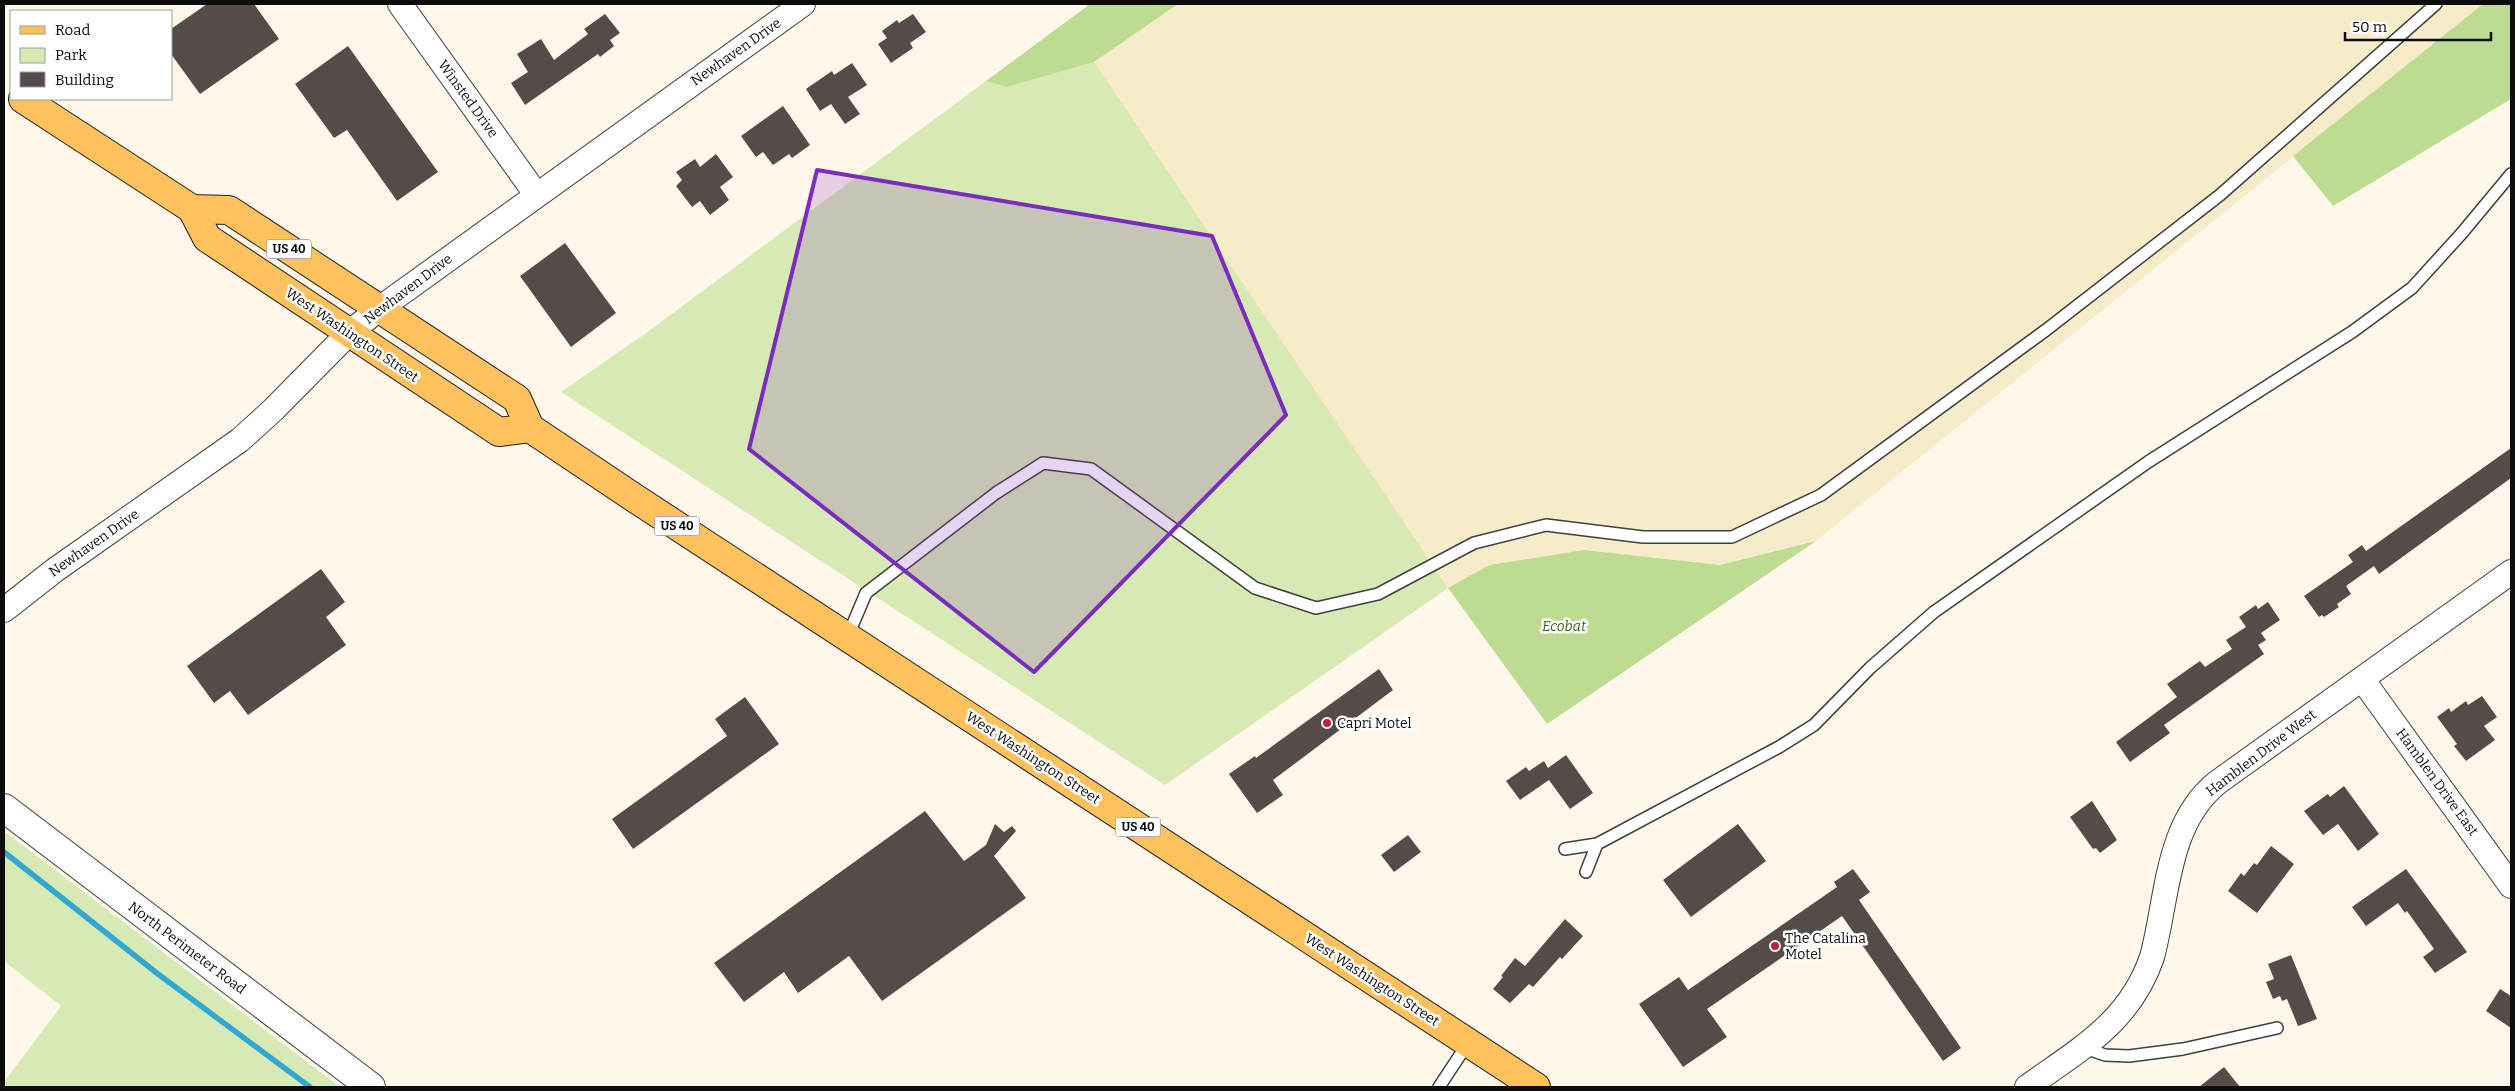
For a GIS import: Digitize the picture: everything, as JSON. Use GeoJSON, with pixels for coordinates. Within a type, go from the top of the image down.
{"type":"FeatureCollection","features":[{"type":"Feature","properties":{"kind":"main road","name":"West Washington Street"},"geometry":{"type":"LineString","coordinates":[[25,100],[192,209],[207,238],[498,432],[530,428],[1536,1087]]}},
{"type":"Feature","properties":{"kind":"main road","name":"US 40"},"geometry":{"type":"LineString","coordinates":[[192,209],[229,210],[517,399],[530,428]]}},
{"type":"Feature","properties":{"kind":"street","name":"Winsted Drive"},"geometry":{"type":"LineString","coordinates":[[400,4],[536,194]]}},
{"type":"Feature","properties":{"kind":"street","name":"Newhaven Drive"},"geometry":{"type":"LineString","coordinates":[[4,610],[41,580],[240,440],[273,410],[349,333],[379,309],[536,194],[803,4]]}},
{"type":"Feature","properties":{"kind":"street","name":"Hamblen Drive West"},"geometry":{"type":"LineString","coordinates":[[2027,1087],[2082,1047],[2120,1015],[2133,999],[2146,974],[2154,948],[2178,838],[2183,824],[2196,804],[2218,782],[2511,572]]}},
{"type":"Feature","properties":{"kind":"street","name":"Hamblen Drive East"},"geometry":{"type":"LineString","coordinates":[[2362,679],[2511,886]]}},
{"type":"Feature","properties":{"kind":"street","name":"North Perimeter Road"},"geometry":{"type":"LineString","coordinates":[[4,808],[371,1087]]}},
{"type":"Feature","properties":{"kind":"lane"},"geometry":{"type":"LineString","coordinates":[[848,638],[866,594],[996,493],[1043,463],[1090,469],[1255,588],[1316,608],[1378,594],[1474,544],[1546,525],[1643,537],[1732,537],[1820,495],[2046,330],[2220,195],[2436,4]]}},
{"type":"Feature","properties":{"kind":"lane"},"geometry":{"type":"LineString","coordinates":[[1565,849],[1597,844],[1779,747],[1814,725],[1870,668],[1934,612],[2148,462],[2352,332],[2405,294],[2462,233],[2511,174]]}},
{"type":"Feature","properties":{"kind":"lane"},"geometry":{"type":"LineString","coordinates":[[1586,872],[1597,844]]}},
{"type":"Feature","properties":{"kind":"lane"},"geometry":{"type":"LineString","coordinates":[[2082,1047],[2105,1056],[2138,1055],[2183,1049],[2277,1028]]}},
{"type":"Feature","properties":{"kind":"lane"},"geometry":{"type":"LineString","coordinates":[[1439,1087],[1468,1043]]}},
{"type":"Feature","properties":{"kind":"highlighted area"},"geometry":{"type":"Polygon","coordinates":[[[817,170],[1212,236],[1286,415],[1034,672],[749,449],[817,170]]]}},
{"type":"Feature","properties":{"kind":"shaded area"},"geometry":{"type":"Polygon","coordinates":[[[1178,4],[2483,4],[1816,541],[1720,565],[1584,550],[1489,565],[1448,588],[1181,194],[1094,62],[1178,4]]]}},
{"type":"Feature","properties":{"kind":"green space"},"geometry":{"type":"Polygon","coordinates":[[[1090,4],[1178,4],[1094,62],[1007,87],[986,81],[1090,4]]]}},
{"type":"Feature","properties":{"kind":"green space"},"geometry":{"type":"Polygon","coordinates":[[[2483,4],[2511,4],[2511,99],[2333,206],[2293,156],[2483,4]]]}},
{"type":"Feature","properties":{"kind":"green space"},"geometry":{"type":"Polygon","coordinates":[[[1094,62],[1448,588],[1165,785],[561,392],[646,333],[986,81],[1007,87],[1094,62]]]}},
{"type":"Feature","properties":{"kind":"green space","name":"Ecobat"},"geometry":{"type":"Polygon","coordinates":[[[1816,541],[1547,724],[1448,588],[1489,565],[1584,550],[1720,565],[1816,541]]]}},
{"type":"Feature","properties":{"kind":"green space"},"geometry":{"type":"Polygon","coordinates":[[[4,831],[340,1087],[4,1087],[4,1082],[61,1006],[4,961],[4,831]]]}},
{"type":"Feature","properties":{"kind":"building"},"geometry":{"type":"Polygon","coordinates":[[[207,4],[254,4],[279,39],[200,94],[172,55],[172,28],[207,4]]]}},
{"type":"Feature","properties":{"kind":"building"},"geometry":{"type":"Polygon","coordinates":[[[605,14],[620,33],[610,40],[614,46],[600,57],[598,54],[525,105],[511,83],[528,72],[517,54],[541,39],[554,60],[588,34],[584,29],[605,14]]]}},
{"type":"Feature","properties":{"kind":"building"},"geometry":{"type":"Polygon","coordinates":[[[913,14],[926,32],[910,43],[913,48],[891,63],[878,44],[887,38],[882,31],[897,20],[899,23],[913,14]]]}},
{"type":"Feature","properties":{"kind":"building"},"geometry":{"type":"Polygon","coordinates":[[[348,46],[438,172],[397,201],[347,130],[334,138],[295,84],[348,46]]]}},
{"type":"Feature","properties":{"kind":"building"},"geometry":{"type":"Polygon","coordinates":[[[852,63],[867,85],[848,97],[860,114],[845,124],[831,104],[820,111],[806,89],[832,71],[834,75],[852,63]]]}},
{"type":"Feature","properties":{"kind":"building"},"geometry":{"type":"Polygon","coordinates":[[[783,106],[810,145],[792,158],[789,154],[773,165],[763,152],[756,157],[741,136],[783,106]]]}},
{"type":"Feature","properties":{"kind":"building"},"geometry":{"type":"Polygon","coordinates":[[[716,154],[733,177],[720,187],[729,200],[710,215],[700,201],[692,207],[676,186],[682,180],[676,172],[695,159],[700,167],[716,154]]]}},
{"type":"Feature","properties":{"kind":"building"},"geometry":{"type":"Polygon","coordinates":[[[565,243],[616,313],[571,347],[520,276],[565,243]]]}},
{"type":"Feature","properties":{"kind":"building"},"geometry":{"type":"Polygon","coordinates":[[[2511,448],[2511,478],[2379,574],[2374,566],[2346,586],[2351,594],[2337,604],[2339,607],[2324,617],[2322,615],[2319,617],[2304,596],[2353,562],[2348,555],[2362,545],[2366,551],[2511,448]]]}},
{"type":"Feature","properties":{"kind":"building"},"geometry":{"type":"Polygon","coordinates":[[[321,569],[345,602],[326,617],[346,645],[248,715],[230,691],[214,703],[187,666],[321,569]]]}},
{"type":"Feature","properties":{"kind":"building"},"geometry":{"type":"Polygon","coordinates":[[[2268,602],[2280,620],[2261,633],[2266,640],[2258,645],[2264,654],[2164,725],[2170,733],[2130,762],[2116,742],[2177,697],[2167,684],[2200,661],[2205,667],[2232,649],[2226,640],[2246,627],[2239,617],[2256,605],[2258,609],[2268,602]]]}},
{"type":"Feature","properties":{"kind":"building","name":"Capri Motel"},"geometry":{"type":"Polygon","coordinates":[[[1379,669],[1393,690],[1273,780],[1283,795],[1257,813],[1229,774],[1255,756],[1256,758],[1379,669]]]}},
{"type":"Feature","properties":{"kind":"building"},"geometry":{"type":"Polygon","coordinates":[[[2482,696],[2497,717],[2484,726],[2495,740],[2466,761],[2454,746],[2457,744],[2437,717],[2449,708],[2451,712],[2466,701],[2468,705],[2482,696]]]}},
{"type":"Feature","properties":{"kind":"building"},"geometry":{"type":"Polygon","coordinates":[[[745,697],[779,744],[633,849],[612,819],[727,736],[715,719],[745,697]]]}},
{"type":"Feature","properties":{"kind":"building"},"geometry":{"type":"Polygon","coordinates":[[[1566,755],[1593,793],[1570,809],[1549,780],[1520,800],[1506,781],[1526,767],[1529,771],[1544,761],[1548,768],[1566,755]]]}},
{"type":"Feature","properties":{"kind":"building"},"geometry":{"type":"Polygon","coordinates":[[[2344,786],[2379,834],[2358,851],[2338,824],[2323,835],[2304,811],[2328,794],[2330,797],[2344,786]]]}},
{"type":"Feature","properties":{"kind":"building"},"geometry":{"type":"Polygon","coordinates":[[[2092,801],[2117,840],[2100,853],[2096,848],[2093,849],[2070,817],[2092,801]]]}},
{"type":"Feature","properties":{"kind":"building"},"geometry":{"type":"Polygon","coordinates":[[[925,811],[964,861],[986,845],[995,824],[1004,832],[1012,826],[1016,831],[994,856],[1026,898],[882,1001],[849,956],[798,993],[784,972],[744,1002],[714,963],[925,811]]]}},
{"type":"Feature","properties":{"kind":"building"},"geometry":{"type":"Polygon","coordinates":[[[1738,824],[1766,861],[1691,917],[1663,880],[1738,824]]]}},
{"type":"Feature","properties":{"kind":"building"},"geometry":{"type":"Polygon","coordinates":[[[1408,835],[1421,852],[1394,872],[1381,855],[1408,835]]]}},
{"type":"Feature","properties":{"kind":"building"},"geometry":{"type":"Polygon","coordinates":[[[2271,846],[2294,864],[2257,913],[2228,891],[2241,873],[2244,876],[2254,863],[2257,865],[2271,846]]]}},
{"type":"Feature","properties":{"kind":"building","name":"The Catalina Motel"},"geometry":{"type":"Polygon","coordinates":[[[1853,869],[1870,892],[1859,900],[1961,1048],[1943,1061],[1842,916],[1707,1009],[1727,1037],[1683,1067],[1639,1004],[1679,977],[1688,990],[1837,887],[1834,882],[1853,869]]]}},
{"type":"Feature","properties":{"kind":"building"},"geometry":{"type":"Polygon","coordinates":[[[2406,869],[2467,952],[2435,973],[2423,957],[2434,949],[2407,911],[2405,913],[2398,903],[2366,926],[2352,907],[2406,869]]]}},
{"type":"Feature","properties":{"kind":"building"},"geometry":{"type":"Polygon","coordinates":[[[1565,919],[1583,936],[1562,959],[1560,957],[1533,987],[1529,984],[1510,1003],[1493,989],[1515,958],[1525,966],[1565,919]]]}},
{"type":"Feature","properties":{"kind":"building"},"geometry":{"type":"Polygon","coordinates":[[[2291,955],[2317,1019],[2298,1026],[2287,999],[2282,1001],[2280,996],[2273,999],[2266,982],[2274,979],[2268,964],[2291,955]]]}},
{"type":"Feature","properties":{"kind":"building"},"geometry":{"type":"Polygon","coordinates":[[[2500,989],[2511,996],[2511,1028],[2486,1011],[2500,989]]]}},
{"type":"Feature","properties":{"kind":"building"},"geometry":{"type":"Polygon","coordinates":[[[2224,1067],[2240,1087],[2199,1087],[2224,1067]]]}},
{"type":"Feature","properties":{"kind":"waterway"},"geometry":{"type":"LineString","coordinates":[[4,852],[158,974],[310,1087]]}},
{"type":"Feature","properties":{"kind":"place","name":"Capri Motel"},"geometry":{"type":"Point","coordinates":[1327,723]}},
{"type":"Feature","properties":{"kind":"place","name":"The Catalina Motel"},"geometry":{"type":"Point","coordinates":[1775,946]}}]}
